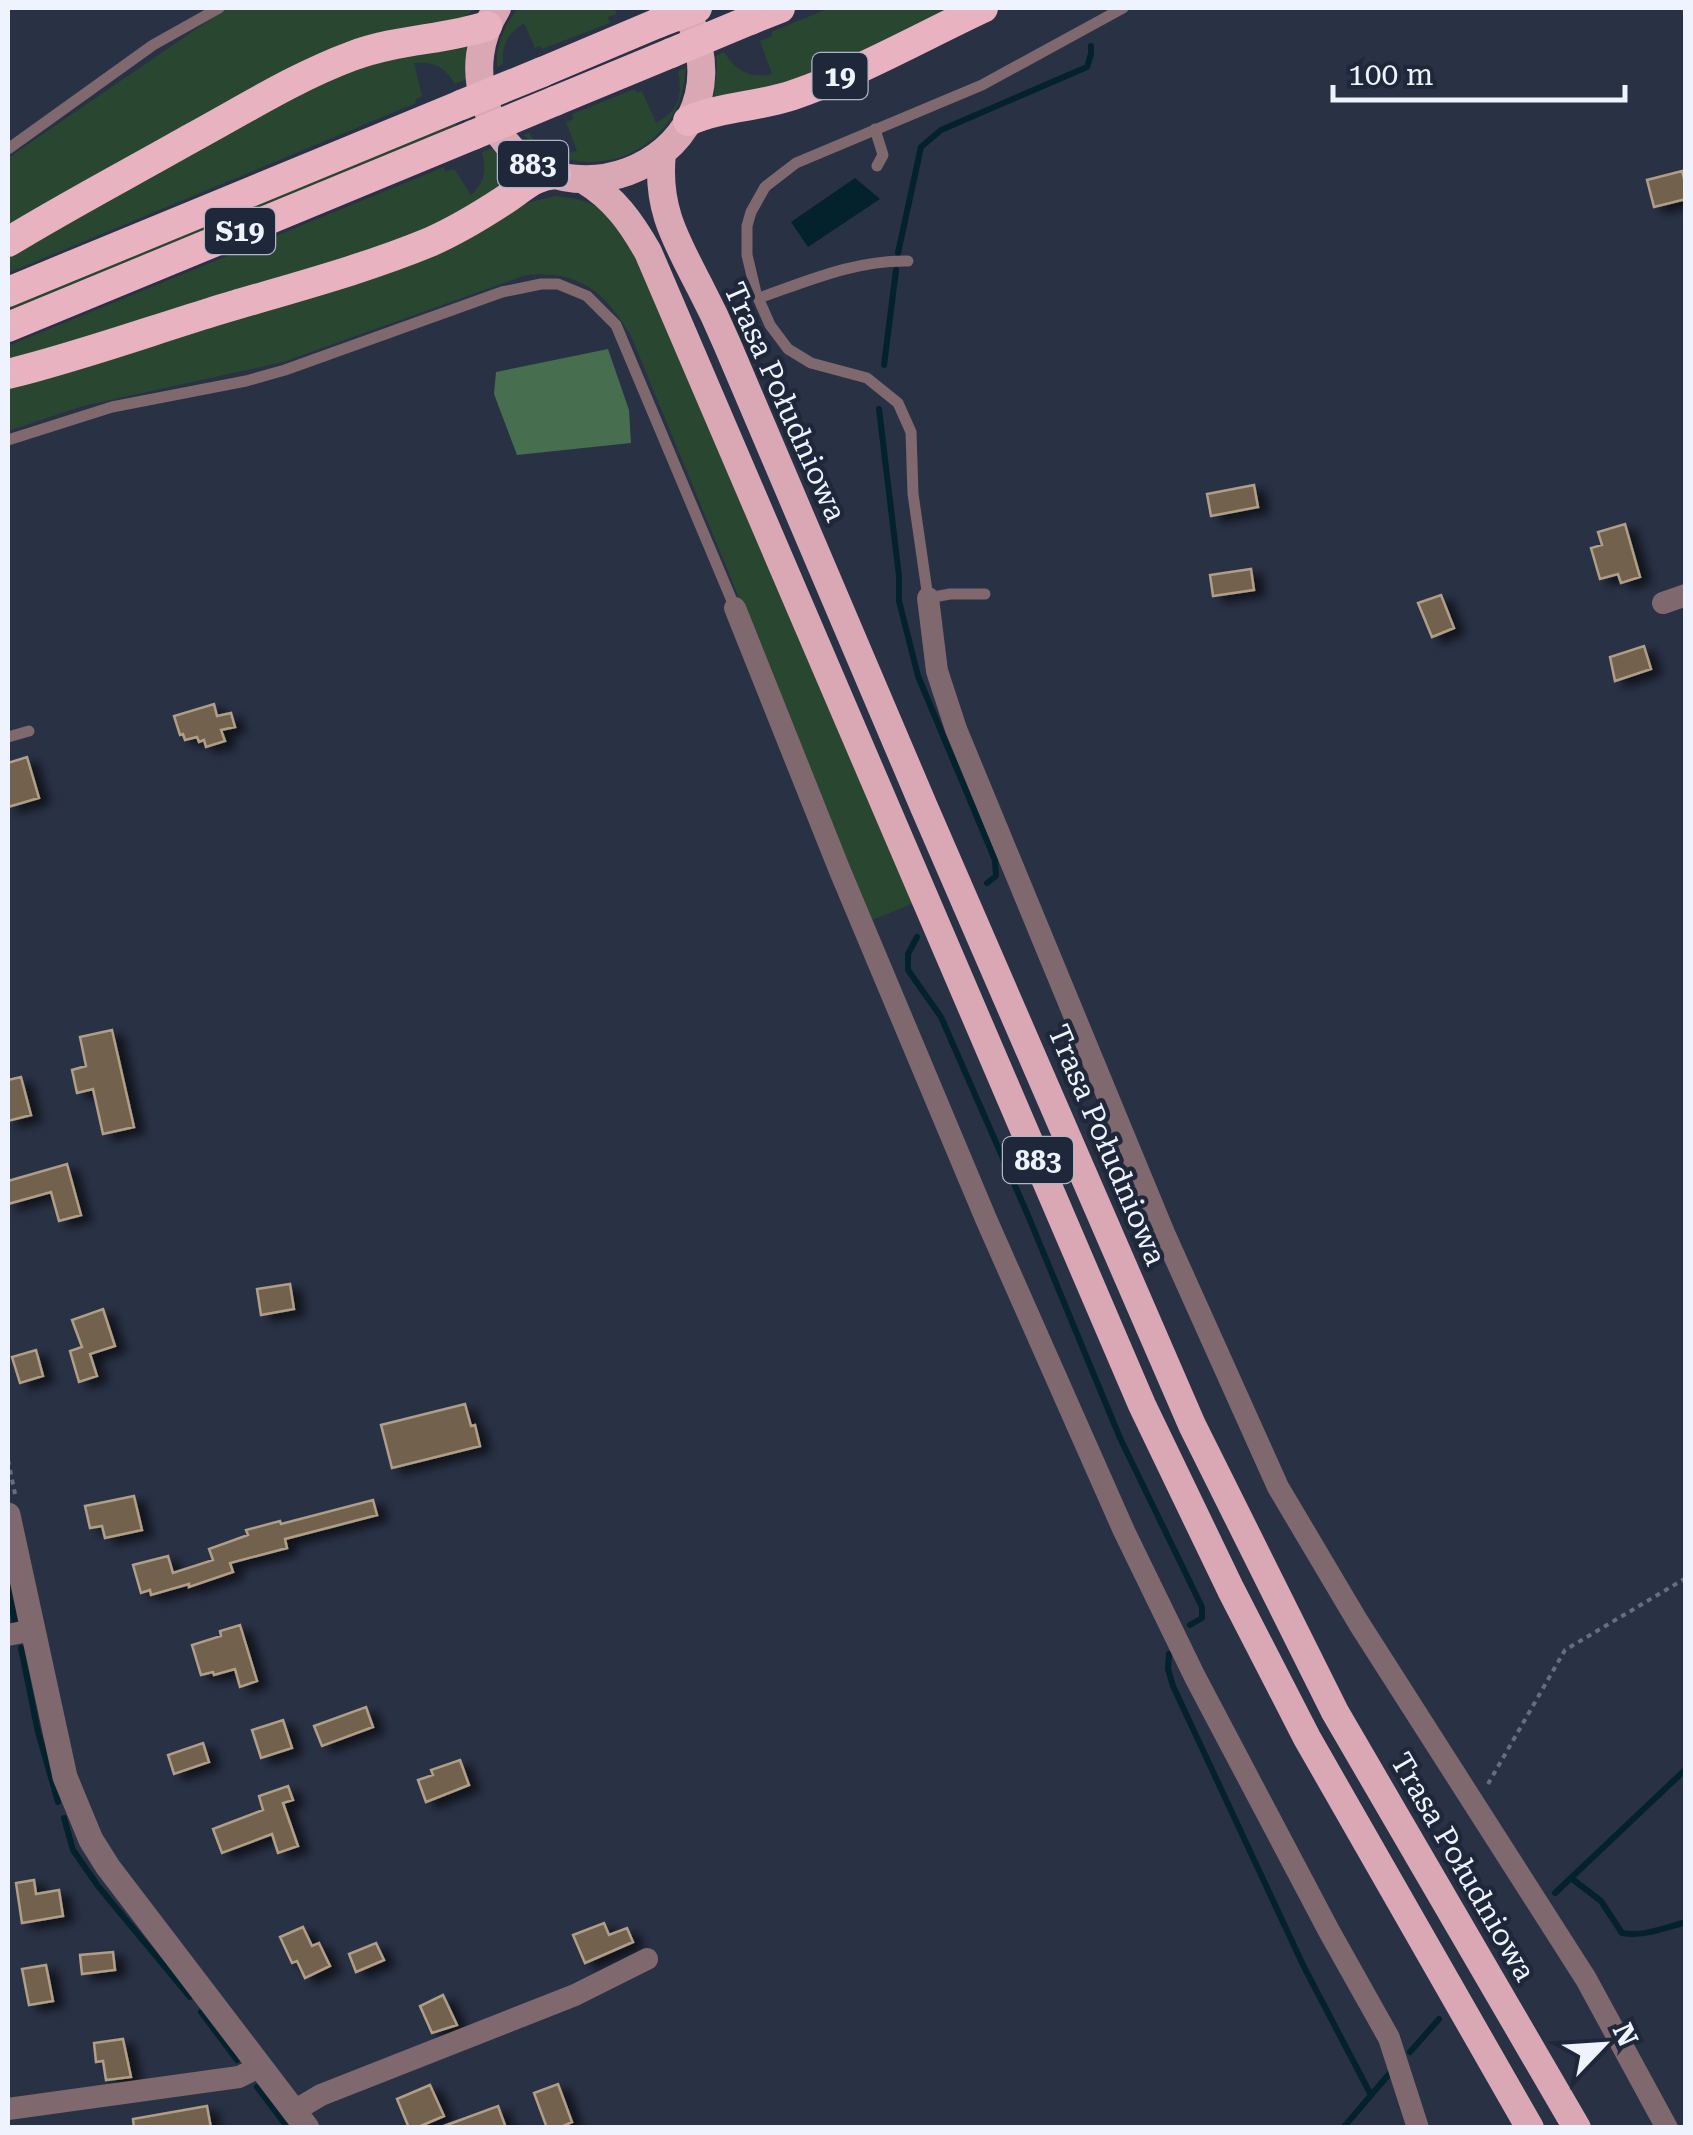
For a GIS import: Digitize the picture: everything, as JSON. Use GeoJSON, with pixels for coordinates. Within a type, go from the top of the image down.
{"type":"FeatureCollection","features":[{"type":"Feature","properties":{"kind":"highway","name":"S19"},"geometry":{"type":"LineString","coordinates":[[8,292],[671,15],[696,8]]}},
{"type":"Feature","properties":{"kind":"highway","name":"S19"},"geometry":{"type":"LineString","coordinates":[[8,327],[780,8]]}},
{"type":"Feature","properties":{"kind":"highway","name":"19"},"geometry":{"type":"LineString","coordinates":[[688,121],[708,112],[771,102],[816,87],[983,8]]}},
{"type":"Feature","properties":{"kind":"highway","name":"883"},"geometry":{"type":"LineString","coordinates":[[570,177],[605,179],[645,165],[677,138],[688,121],[698,97],[701,58],[695,32],[671,15]]}},
{"type":"Feature","properties":{"kind":"highway","name":"883"},"geometry":{"type":"LineString","coordinates":[[492,17],[479,68],[482,95],[492,122],[530,162],[610,198],[648,252],[1142,1404],[1230,1590],[1308,1738],[1530,2128]]}},
{"type":"Feature","properties":{"kind":"highway"},"geometry":{"type":"LineString","coordinates":[[8,242],[84,196],[311,74],[354,55],[396,43],[470,32],[492,17]]}},
{"type":"Feature","properties":{"kind":"highway","name":"Trasa Południowa"},"geometry":{"type":"LineString","coordinates":[[662,153],[662,194],[672,234],[727,344],[1192,1425],[1335,1712],[1577,2128]]}},
{"type":"Feature","properties":{"kind":"highway"},"geometry":{"type":"LineString","coordinates":[[8,374],[398,253],[432,241],[475,218],[530,180],[545,174],[570,177]]}},
{"type":"Feature","properties":{"kind":"street"},"geometry":{"type":"LineString","coordinates":[[1662,603],[1686,596]]}},
{"type":"Feature","properties":{"kind":"street"},"geometry":{"type":"LineString","coordinates":[[928,598],[937,671],[956,729],[1164,1232],[1278,1487],[1358,1622],[1586,1979],[1667,2128]]}},
{"type":"Feature","properties":{"kind":"street"},"geometry":{"type":"LineString","coordinates":[[735,608],[986,1219],[1124,1532],[1194,1677],[1389,2038],[1418,2128]]}},
{"type":"Feature","properties":{"kind":"street"},"geometry":{"type":"LineString","coordinates":[[11,1504],[20,1632],[71,1798],[108,1867],[300,2119],[321,2094],[574,1995],[647,1958]]}},
{"type":"Feature","properties":{"kind":"street"},"geometry":{"type":"LineString","coordinates":[[8,2109],[239,2076],[259,2067]]}},
{"type":"Feature","properties":{"kind":"lane"},"geometry":{"type":"LineString","coordinates":[[8,149],[153,45],[219,8]]}},
{"type":"Feature","properties":{"kind":"lane"},"geometry":{"type":"LineString","coordinates":[[985,594],[928,598],[913,494],[911,432],[898,404],[867,378],[811,363],[788,348],[770,326],[747,255],[751,212],[765,187],[796,164],[982,85],[1123,8]]}},
{"type":"Feature","properties":{"kind":"lane"},"geometry":{"type":"LineString","coordinates":[[875,130],[883,155],[877,166]]}},
{"type":"Feature","properties":{"kind":"lane"},"geometry":{"type":"LineString","coordinates":[[759,298],[857,265],[908,262]]}},
{"type":"Feature","properties":{"kind":"lane"},"geometry":{"type":"LineString","coordinates":[[8,440],[112,407],[285,370],[502,292],[558,284],[587,296],[616,325],[735,608]]}},
{"type":"Feature","properties":{"kind":"lane"},"geometry":{"type":"LineString","coordinates":[[8,738],[30,731]]}},
{"type":"Feature","properties":{"kind":"path"},"geometry":{"type":"LineString","coordinates":[[8,1460],[11,1504]]}},
{"type":"Feature","properties":{"kind":"path"},"geometry":{"type":"LineString","coordinates":[[1470,1800],[1488,1784],[1565,1650],[1686,1578]]}},
{"type":"Feature","properties":{"kind":"green space"},"geometry":{"type":"Polygon","coordinates":[[[227,8],[478,8],[8,236],[8,158],[227,8]]]}},
{"type":"Feature","properties":{"kind":"green space"},"geometry":{"type":"Polygon","coordinates":[[[518,8],[614,8],[617,14],[608,17],[610,23],[542,49],[535,48],[524,23],[507,40],[503,64],[497,67],[502,36],[518,8]]]}},
{"type":"Feature","properties":{"kind":"green space"},"geometry":{"type":"Polygon","coordinates":[[[830,8],[954,8],[814,72],[780,84],[714,98],[716,56],[724,52],[733,64],[750,74],[772,74],[760,41],[772,36],[771,32],[830,8]]]}},
{"type":"Feature","properties":{"kind":"green space"},"geometry":{"type":"Polygon","coordinates":[[[464,44],[465,80],[455,84],[438,66],[414,63],[422,96],[416,103],[8,273],[8,254],[288,98],[367,63],[464,44]]]}},
{"type":"Feature","properties":{"kind":"green space"},"geometry":{"type":"Polygon","coordinates":[[[686,68],[679,102],[664,127],[629,154],[586,162],[564,158],[543,149],[524,135],[529,133],[549,151],[577,151],[566,122],[573,119],[572,114],[635,89],[637,93],[642,91],[656,123],[674,108],[680,88],[678,71],[686,68]]]}},
{"type":"Feature","properties":{"kind":"green space"},"geometry":{"type":"Polygon","coordinates":[[[455,122],[457,127],[8,315],[8,304],[455,122]]]}},
{"type":"Feature","properties":{"kind":"green space"},"geometry":{"type":"Polygon","coordinates":[[[494,148],[518,172],[514,178],[469,209],[390,245],[8,364],[8,346],[444,167],[445,171],[454,169],[471,195],[484,175],[482,152],[494,148]]]}},
{"type":"Feature","properties":{"kind":"green space"},"geometry":{"type":"Polygon","coordinates":[[[555,196],[596,207],[628,236],[914,903],[872,920],[631,336],[611,307],[589,287],[562,276],[526,275],[283,362],[83,406],[8,431],[8,381],[519,205],[555,196]]]}},
{"type":"Feature","properties":{"kind":"green space"},"geometry":{"type":"Polygon","coordinates":[[[608,349],[629,410],[631,443],[517,455],[494,394],[496,372],[608,349]]]}},
{"type":"Feature","properties":{"kind":"water"},"geometry":{"type":"Polygon","coordinates":[[[855,178],[880,199],[808,247],[791,222],[855,178]]]}},
{"type":"Feature","properties":{"kind":"building"},"geometry":{"type":"Polygon","coordinates":[[[1682,171],[1686,199],[1654,207],[1647,180],[1682,171]]]}},
{"type":"Feature","properties":{"kind":"building"},"geometry":{"type":"Polygon","coordinates":[[[1254,485],[1258,507],[1211,516],[1207,494],[1254,485]]]}},
{"type":"Feature","properties":{"kind":"building"},"geometry":{"type":"Polygon","coordinates":[[[1625,524],[1640,577],[1621,583],[1618,574],[1600,579],[1591,548],[1602,545],[1598,532],[1625,524]]]}},
{"type":"Feature","properties":{"kind":"building"},"geometry":{"type":"Polygon","coordinates":[[[1251,569],[1254,590],[1213,596],[1210,575],[1251,569]]]}},
{"type":"Feature","properties":{"kind":"building"},"geometry":{"type":"Polygon","coordinates":[[[1441,595],[1454,628],[1432,637],[1418,603],[1441,595]]]}},
{"type":"Feature","properties":{"kind":"building"},"geometry":{"type":"Polygon","coordinates":[[[1644,646],[1651,669],[1615,681],[1610,657],[1644,646]]]}},
{"type":"Feature","properties":{"kind":"building"},"geometry":{"type":"Polygon","coordinates":[[[214,704],[217,716],[231,713],[235,727],[221,730],[225,741],[206,747],[204,740],[199,742],[197,737],[185,740],[174,716],[214,704]]]}},
{"type":"Feature","properties":{"kind":"building"},"geometry":{"type":"Polygon","coordinates":[[[27,757],[39,798],[8,807],[8,763],[27,757]]]}},
{"type":"Feature","properties":{"kind":"building"},"geometry":{"type":"Polygon","coordinates":[[[112,1030],[134,1127],[103,1134],[93,1089],[77,1093],[72,1070],[86,1066],[80,1037],[112,1030]]]}},
{"type":"Feature","properties":{"kind":"building"},"geometry":{"type":"Polygon","coordinates":[[[21,1077],[31,1115],[8,1121],[8,1080],[21,1077]]]}},
{"type":"Feature","properties":{"kind":"building"},"geometry":{"type":"Polygon","coordinates":[[[67,1164],[81,1215],[59,1221],[51,1192],[8,1204],[8,1181],[67,1164]]]}},
{"type":"Feature","properties":{"kind":"building"},"geometry":{"type":"Polygon","coordinates":[[[290,1284],[294,1309],[261,1315],[257,1289],[290,1284]]]}},
{"type":"Feature","properties":{"kind":"building"},"geometry":{"type":"Polygon","coordinates":[[[103,1309],[115,1346],[90,1354],[97,1376],[79,1382],[70,1351],[82,1347],[72,1320],[103,1309]]]}},
{"type":"Feature","properties":{"kind":"building"},"geometry":{"type":"Polygon","coordinates":[[[36,1350],[43,1376],[20,1383],[12,1357],[36,1350]]]}},
{"type":"Feature","properties":{"kind":"building"},"geometry":{"type":"Polygon","coordinates":[[[465,1404],[480,1446],[392,1468],[381,1425],[465,1404]]]}},
{"type":"Feature","properties":{"kind":"building"},"geometry":{"type":"Polygon","coordinates":[[[134,1496],[142,1530],[105,1538],[102,1526],[90,1528],[85,1506],[134,1496]]]}},
{"type":"Feature","properties":{"kind":"building"},"geometry":{"type":"Polygon","coordinates":[[[373,1500],[377,1515],[285,1539],[287,1548],[230,1563],[233,1572],[189,1587],[151,1595],[150,1590],[141,1593],[133,1565],[168,1556],[173,1573],[213,1560],[209,1549],[248,1535],[246,1530],[373,1500]]]}},
{"type":"Feature","properties":{"kind":"building"},"geometry":{"type":"Polygon","coordinates":[[[240,1625],[257,1681],[240,1687],[235,1669],[201,1675],[192,1645],[240,1625]]]}},
{"type":"Feature","properties":{"kind":"building"},"geometry":{"type":"Polygon","coordinates":[[[366,1707],[373,1727],[322,1746],[314,1726],[366,1707]]]}},
{"type":"Feature","properties":{"kind":"building"},"geometry":{"type":"Polygon","coordinates":[[[283,1720],[292,1748],[261,1758],[252,1730],[283,1720]]]}},
{"type":"Feature","properties":{"kind":"building"},"geometry":{"type":"Polygon","coordinates":[[[203,1743],[209,1762],[174,1774],[168,1755],[203,1743]]]}},
{"type":"Feature","properties":{"kind":"building"},"geometry":{"type":"Polygon","coordinates":[[[460,1760],[469,1785],[426,1802],[418,1780],[433,1775],[431,1770],[460,1760]]]}},
{"type":"Feature","properties":{"kind":"building"},"geometry":{"type":"Polygon","coordinates":[[[288,1786],[293,1800],[283,1803],[298,1846],[278,1853],[272,1834],[222,1853],[213,1829],[263,1810],[259,1796],[288,1786]]]}},
{"type":"Feature","properties":{"kind":"building"},"geometry":{"type":"Polygon","coordinates":[[[34,1880],[36,1894],[59,1890],[63,1916],[22,1923],[16,1883],[34,1880]]]}},
{"type":"Feature","properties":{"kind":"building"},"geometry":{"type":"Polygon","coordinates":[[[604,1923],[609,1935],[627,1928],[633,1942],[585,1963],[573,1935],[604,1923]]]}},
{"type":"Feature","properties":{"kind":"building"},"geometry":{"type":"Polygon","coordinates":[[[303,1927],[312,1946],[319,1943],[330,1966],[305,1978],[297,1961],[292,1963],[280,1937],[303,1927]]]}},
{"type":"Feature","properties":{"kind":"building"},"geometry":{"type":"Polygon","coordinates":[[[376,1943],[384,1960],[356,1972],[349,1954],[376,1943]]]}},
{"type":"Feature","properties":{"kind":"building"},"geometry":{"type":"Polygon","coordinates":[[[113,1952],[115,1970],[82,1974],[80,1955],[113,1952]]]}},
{"type":"Feature","properties":{"kind":"building"},"geometry":{"type":"Polygon","coordinates":[[[46,1965],[53,2001],[29,2005],[22,1969],[46,1965]]]}},
{"type":"Feature","properties":{"kind":"building"},"geometry":{"type":"Polygon","coordinates":[[[443,1995],[457,2025],[432,2033],[420,2006],[443,1995]]]}},
{"type":"Feature","properties":{"kind":"building"},"geometry":{"type":"Polygon","coordinates":[[[123,2039],[131,2077],[106,2080],[103,2061],[96,2062],[94,2043],[123,2039]]]}},
{"type":"Feature","properties":{"kind":"building"},"geometry":{"type":"Polygon","coordinates":[[[558,2084],[572,2122],[547,2128],[534,2093],[558,2084]]]}},
{"type":"Feature","properties":{"kind":"building"},"geometry":{"type":"Polygon","coordinates":[[[430,2085],[444,2116],[409,2128],[397,2099],[430,2085]]]}},
{"type":"Feature","properties":{"kind":"building"},"geometry":{"type":"Polygon","coordinates":[[[207,2106],[211,2128],[134,2128],[133,2119],[207,2106]]]}},
{"type":"Feature","properties":{"kind":"building"},"geometry":{"type":"Polygon","coordinates":[[[498,2106],[506,2128],[444,2126],[498,2106]]]}},
{"type":"Feature","properties":{"kind":"waterway"},"geometry":{"type":"LineString","coordinates":[[898,253],[921,147],[941,130],[1087,67],[1091,46]]}},
{"type":"Feature","properties":{"kind":"waterway"},"geometry":{"type":"LineString","coordinates":[[884,365],[896,270]]}},
{"type":"Feature","properties":{"kind":"waterway"},"geometry":{"type":"LineString","coordinates":[[879,409],[899,601],[918,676],[995,860],[996,876],[987,883]]}},
{"type":"Feature","properties":{"kind":"waterway"},"geometry":{"type":"LineString","coordinates":[[917,937],[908,954],[908,970],[941,1017],[1120,1438],[1202,1607],[1202,1618],[1190,1625]]}},
{"type":"Feature","properties":{"kind":"waterway"},"geometry":{"type":"LineString","coordinates":[[8,1586],[15,1623]]}},
{"type":"Feature","properties":{"kind":"waterway"},"geometry":{"type":"LineString","coordinates":[[21,1648],[38,1732],[58,1802]]}},
{"type":"Feature","properties":{"kind":"waterway"},"geometry":{"type":"LineString","coordinates":[[1169,1654],[1173,1686],[1304,1967],[1371,2095]]}},
{"type":"Feature","properties":{"kind":"waterway"},"geometry":{"type":"LineString","coordinates":[[1555,1893],[1686,1769]]}},
{"type":"Feature","properties":{"kind":"waterway"},"geometry":{"type":"LineString","coordinates":[[64,1818],[73,1850],[98,1886],[190,1997]]}},
{"type":"Feature","properties":{"kind":"waterway"},"geometry":{"type":"LineString","coordinates":[[1571,1878],[1601,1901],[1622,1933],[1646,1933],[1686,1922]]}},
{"type":"Feature","properties":{"kind":"waterway"},"geometry":{"type":"LineString","coordinates":[[201,2012],[237,2060]]}},
{"type":"Feature","properties":{"kind":"waterway"},"geometry":{"type":"LineString","coordinates":[[1410,2052],[1439,2019]]}},
{"type":"Feature","properties":{"kind":"waterway"},"geometry":{"type":"LineString","coordinates":[[1343,2128],[1390,2073]]}},
{"type":"Feature","properties":{"kind":"waterway"},"geometry":{"type":"LineString","coordinates":[[257,2087],[288,2128]]}}]}
